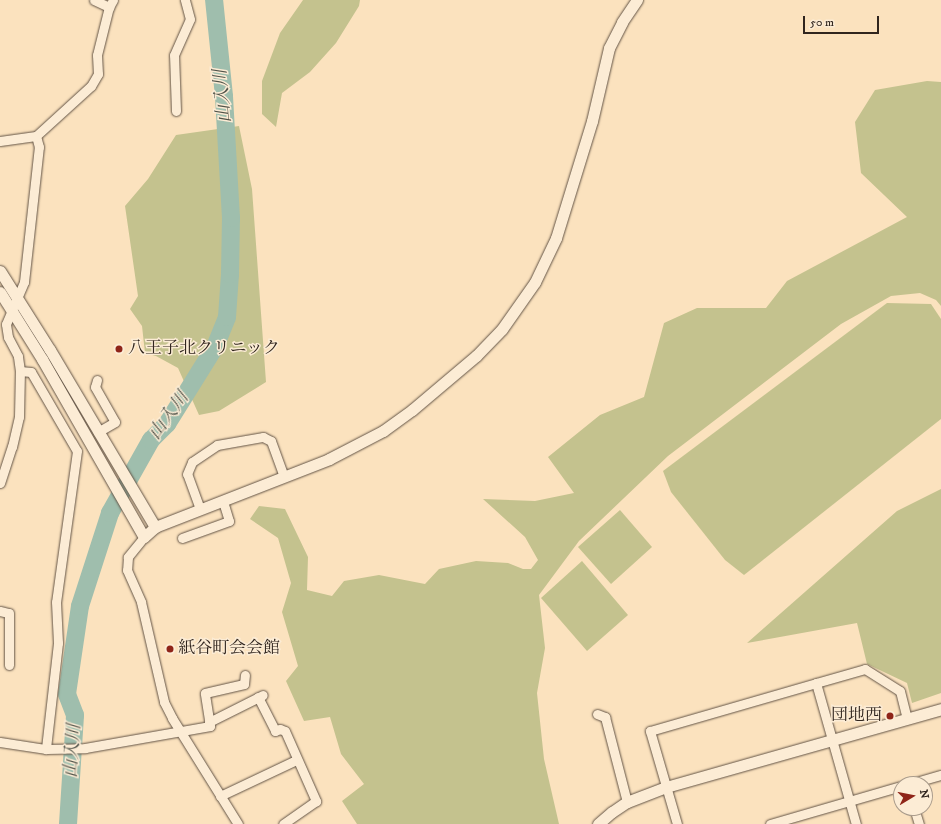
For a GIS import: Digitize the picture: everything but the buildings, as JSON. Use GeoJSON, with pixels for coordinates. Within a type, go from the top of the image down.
{"type":"FeatureCollection","features":[{"type":"Feature","properties":{"kind":"street"},"geometry":{"type":"LineString","coordinates":[[0,141],[36,136],[92,86],[98,74],[97,55],[111,3],[94,0]]}},
{"type":"Feature","properties":{"kind":"street"},"geometry":{"type":"LineString","coordinates":[[176,111],[174,56],[190,19],[185,0]]}},
{"type":"Feature","properties":{"kind":"street"},"geometry":{"type":"LineString","coordinates":[[234,823],[220,796],[164,702],[141,602],[127,570],[128,557],[144,536],[155,527],[329,459],[383,431],[412,410],[476,356],[502,329],[535,282],[556,238],[592,122],[609,48],[622,22],[637,0]]}},
{"type":"Feature","properties":{"kind":"street"},"geometry":{"type":"LineString","coordinates":[[0,483],[12,447],[19,417],[20,371],[18,356],[8,337],[6,324],[24,282],[39,147],[36,136]]}},
{"type":"Feature","properties":{"kind":"street"},"geometry":{"type":"LineString","coordinates":[[0,271],[18,297],[155,527]]}},
{"type":"Feature","properties":{"kind":"street"},"geometry":{"type":"LineString","coordinates":[[0,292],[12,309],[144,536]]}},
{"type":"Feature","properties":{"kind":"street"},"geometry":{"type":"LineString","coordinates":[[20,371],[31,372],[77,451],[56,602],[58,643],[49,749]]}},
{"type":"Feature","properties":{"kind":"street"},"geometry":{"type":"LineString","coordinates":[[97,380],[95,387],[115,422],[98,432]]}},
{"type":"Feature","properties":{"kind":"street"},"geometry":{"type":"LineString","coordinates":[[200,509],[187,474],[192,462],[217,445],[263,437],[271,441],[284,476]]}},
{"type":"Feature","properties":{"kind":"street"},"geometry":{"type":"LineString","coordinates":[[182,538],[229,521],[223,500]]}},
{"type":"Feature","properties":{"kind":"street"},"geometry":{"type":"LineString","coordinates":[[0,611],[9,613],[9,665]]}},
{"type":"Feature","properties":{"kind":"street"},"geometry":{"type":"LineString","coordinates":[[677,824],[650,731],[864,669],[900,691],[907,719]]}},
{"type":"Feature","properties":{"kind":"street"},"geometry":{"type":"LineString","coordinates":[[0,742],[49,749],[85,748],[210,726],[205,693],[244,684],[245,675]]}},
{"type":"Feature","properties":{"kind":"street"},"geometry":{"type":"LineString","coordinates":[[816,683],[856,824]]}},
{"type":"Feature","properties":{"kind":"street"},"geometry":{"type":"LineString","coordinates":[[209,722],[261,696],[275,731],[280,729],[285,731],[296,760],[316,801],[282,824]]}},
{"type":"Feature","properties":{"kind":"street"},"geometry":{"type":"LineString","coordinates":[[598,824],[627,802],[666,787],[941,709]]}},
{"type":"Feature","properties":{"kind":"street"},"geometry":{"type":"LineString","coordinates":[[597,714],[605,717],[627,802]]}},
{"type":"Feature","properties":{"kind":"street"},"geometry":{"type":"LineString","coordinates":[[220,796],[296,760]]}},
{"type":"Feature","properties":{"kind":"street"},"geometry":{"type":"LineString","coordinates":[[770,824],[794,821],[850,801],[893,788]]}},
{"type":"Feature","properties":{"kind":"shaded area"},"geometry":{"type":"Polygon","coordinates":[[[303,0],[360,0],[359,6],[336,43],[310,72],[282,93],[276,127],[262,114],[262,81],[280,33],[303,0]]]}},
{"type":"Feature","properties":{"kind":"shaded area"},"geometry":{"type":"Polygon","coordinates":[[[927,81],[941,82],[941,306],[936,300],[920,293],[891,296],[841,324],[668,456],[579,541],[539,595],[545,648],[537,693],[544,759],[559,824],[357,824],[342,801],[364,784],[341,754],[330,717],[304,721],[286,681],[298,666],[282,612],[291,583],[278,538],[250,519],[259,506],[285,509],[308,557],[307,590],[332,596],[344,581],[379,575],[425,584],[439,569],[476,561],[508,563],[523,569],[531,569],[538,560],[525,537],[483,499],[535,501],[574,493],[548,457],[600,415],[644,397],[664,323],[697,308],[766,308],[787,281],[907,217],[861,173],[855,122],[875,90],[927,81]]]}},
{"type":"Feature","properties":{"kind":"shaded area"},"geometry":{"type":"Polygon","coordinates":[[[239,126],[252,189],[266,382],[219,411],[199,415],[178,368],[156,356],[145,353],[142,326],[130,309],[138,296],[125,206],[148,179],[176,135],[239,126]]]}},
{"type":"Feature","properties":{"kind":"shaded area"},"geometry":{"type":"Polygon","coordinates":[[[887,303],[931,304],[941,319],[941,419],[744,575],[725,560],[671,492],[663,471],[887,303]]]}},
{"type":"Feature","properties":{"kind":"shaded area"},"geometry":{"type":"Polygon","coordinates":[[[941,489],[941,693],[912,703],[907,683],[867,664],[857,623],[747,643],[897,511],[941,489]]]}},
{"type":"Feature","properties":{"kind":"shaded area"},"geometry":{"type":"Polygon","coordinates":[[[620,510],[652,547],[611,584],[578,547],[620,510]]]}},
{"type":"Feature","properties":{"kind":"shaded area"},"geometry":{"type":"Polygon","coordinates":[[[582,561],[628,615],[587,651],[541,598],[582,561]]]}},
{"type":"Feature","properties":{"kind":"waterway","name":"山入川"},"geometry":{"type":"LineString","coordinates":[[68,824],[75,715],[67,694],[80,606],[110,513],[151,440],[167,424],[215,347],[227,317],[230,274],[231,218],[224,96],[214,0]]}},
{"type":"Feature","properties":{"kind":"place","name":"八王子北クリニック"},"geometry":{"type":"Point","coordinates":[119,349]}},
{"type":"Feature","properties":{"kind":"place","name":"紙谷町会会館"},"geometry":{"type":"Point","coordinates":[170,649]}},
{"type":"Feature","properties":{"kind":"place","name":"団地西"},"geometry":{"type":"Point","coordinates":[890,716]}}]}
